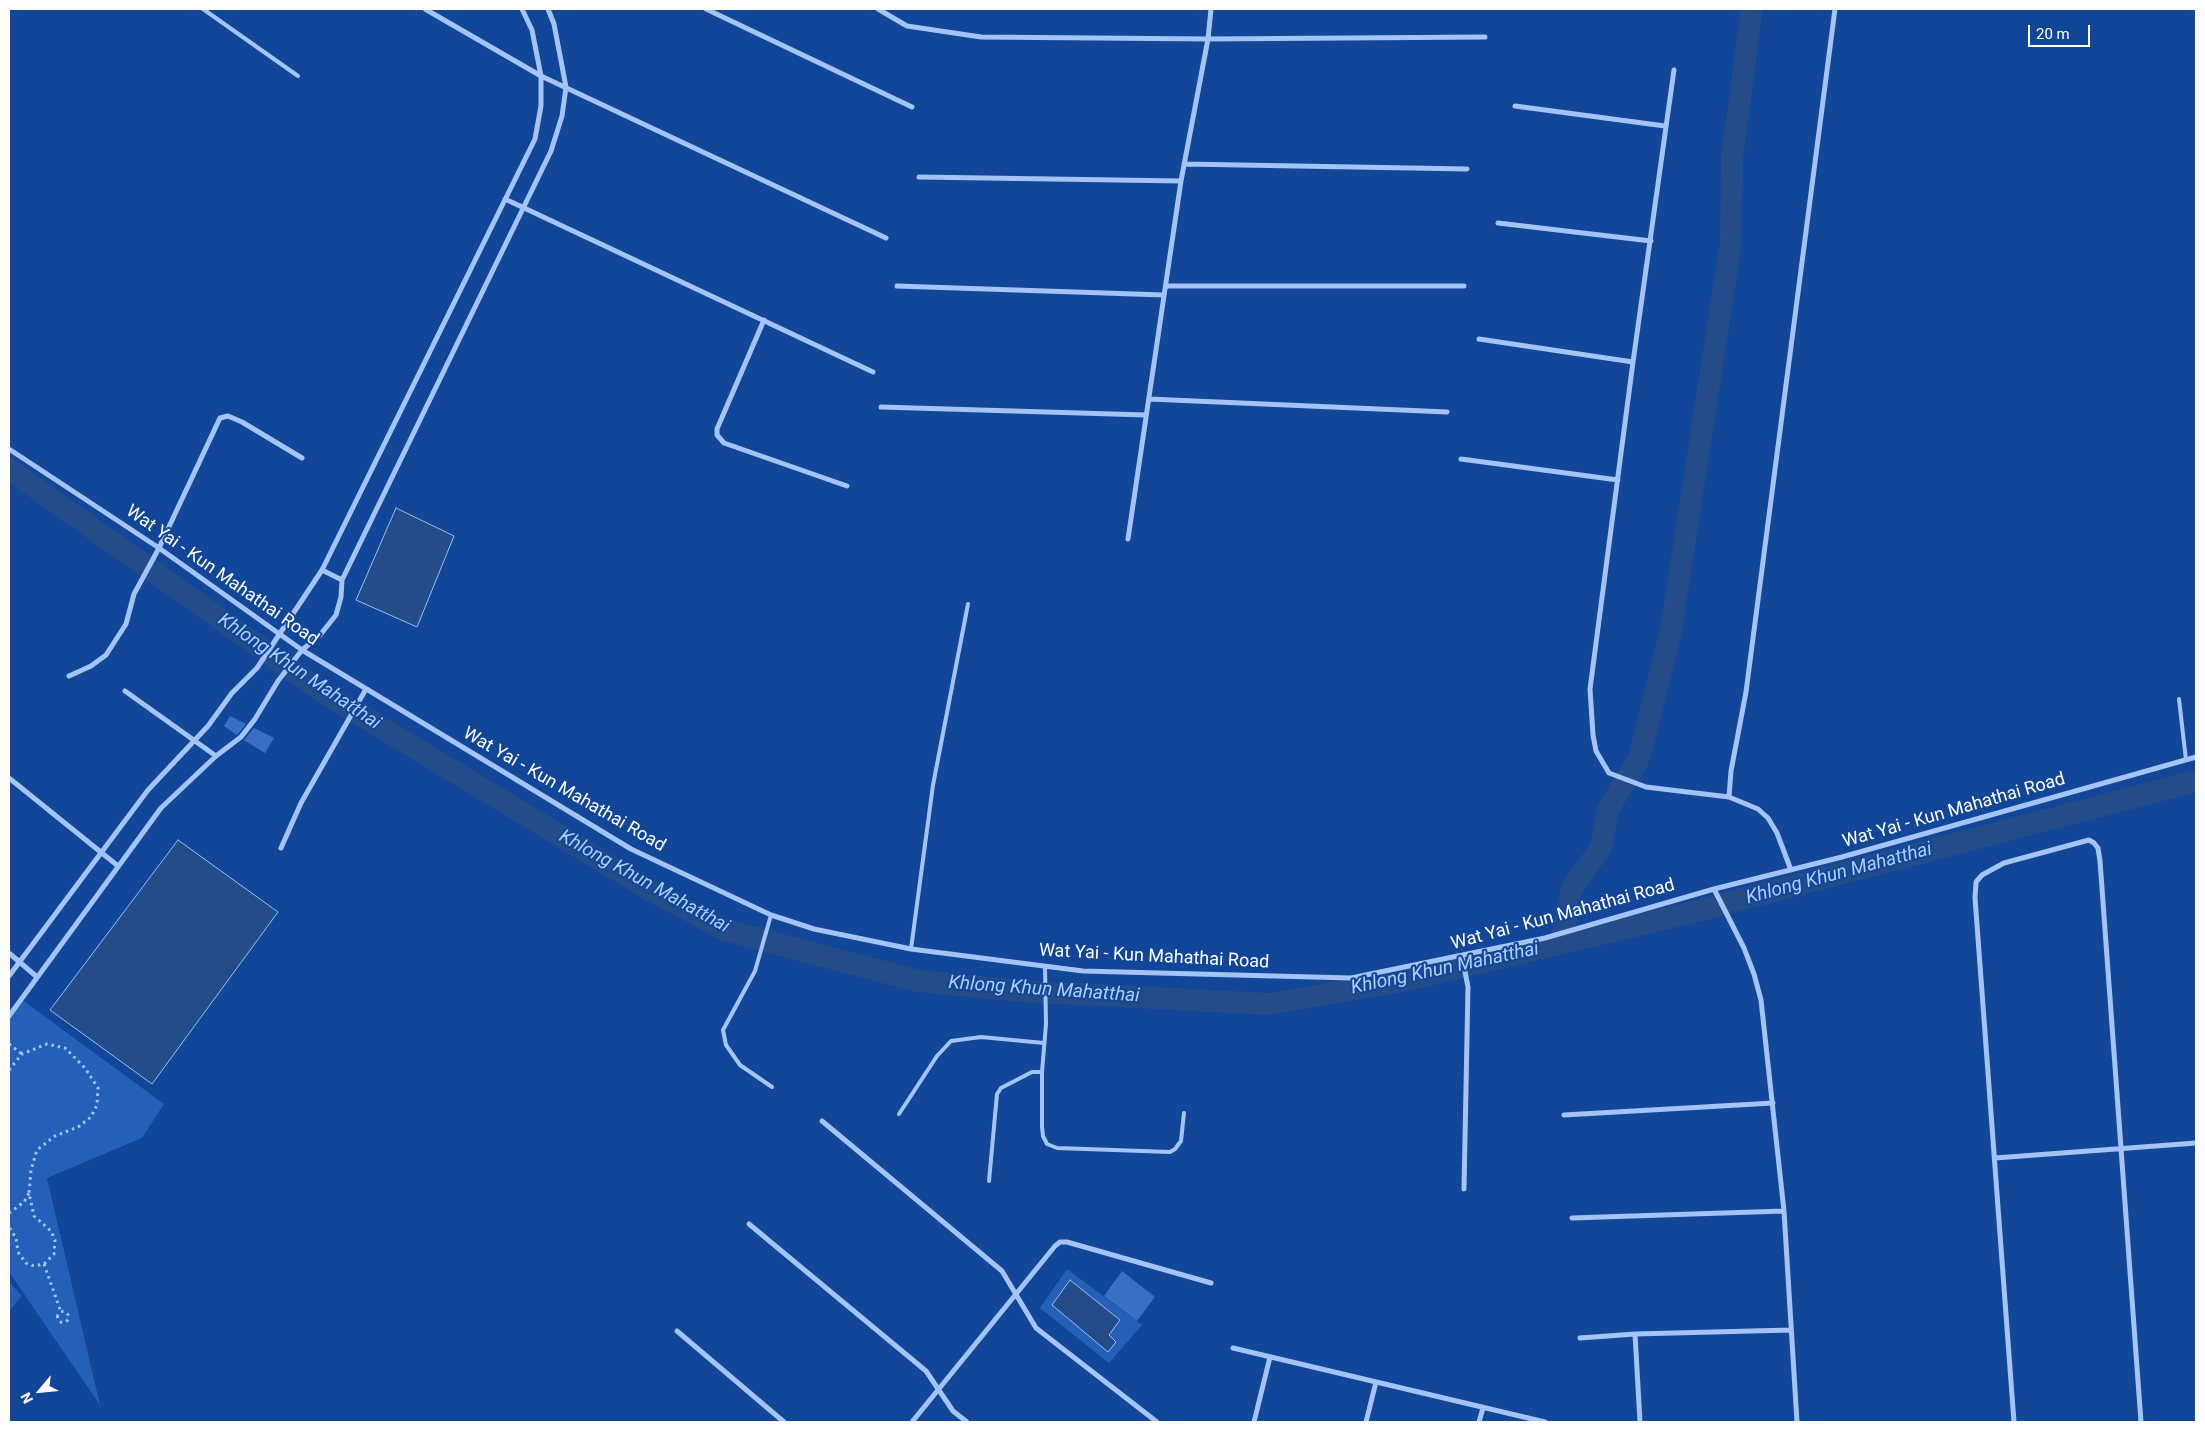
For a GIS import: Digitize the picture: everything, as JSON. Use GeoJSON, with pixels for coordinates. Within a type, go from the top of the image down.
{"type":"FeatureCollection","features":[{"type":"Feature","properties":{"kind":"street"},"geometry":{"type":"LineString","coordinates":[[425,9],[541,76],[886,238]]}},
{"type":"Feature","properties":{"kind":"street"},"geometry":{"type":"LineString","coordinates":[[9,976],[148,790],[195,741],[232,693],[257,668],[322,570],[535,139],[541,106],[541,76],[532,30],[522,9]]}},
{"type":"Feature","properties":{"kind":"street"},"geometry":{"type":"LineString","coordinates":[[9,1016],[161,808],[216,756],[241,737],[255,719],[278,681],[302,650],[320,634],[336,615],[342,597],[342,580],[551,151],[562,116],[566,87],[554,24],[548,9]]}},
{"type":"Feature","properties":{"kind":"street"},"geometry":{"type":"LineString","coordinates":[[706,9],[912,107]]}},
{"type":"Feature","properties":{"kind":"street"},"geometry":{"type":"LineString","coordinates":[[878,9],[907,26],[981,37],[1208,39],[1485,37]]}},
{"type":"Feature","properties":{"kind":"street"},"geometry":{"type":"LineString","coordinates":[[1128,539],[1181,182],[1208,39],[1211,9]]}},
{"type":"Feature","properties":{"kind":"street"},"geometry":{"type":"LineString","coordinates":[[1729,797],[1731,771],[1746,692],[1835,9]]}},
{"type":"Feature","properties":{"kind":"street"},"geometry":{"type":"LineString","coordinates":[[1674,70],[1590,689],[1596,751],[1609,773],[1646,787],[1729,797],[1758,809],[1768,818],[1777,833],[1791,870]]}},
{"type":"Feature","properties":{"kind":"street"},"geometry":{"type":"LineString","coordinates":[[1515,106],[1665,126]]}},
{"type":"Feature","properties":{"kind":"street"},"geometry":{"type":"LineString","coordinates":[[1184,164],[1467,169]]}},
{"type":"Feature","properties":{"kind":"street"},"geometry":{"type":"LineString","coordinates":[[919,177],[1181,182]]}},
{"type":"Feature","properties":{"kind":"street"},"geometry":{"type":"LineString","coordinates":[[505,199],[873,372]]}},
{"type":"Feature","properties":{"kind":"street"},"geometry":{"type":"LineString","coordinates":[[1498,223],[1651,240]]}},
{"type":"Feature","properties":{"kind":"street"},"geometry":{"type":"LineString","coordinates":[[897,286],[1164,296]]}},
{"type":"Feature","properties":{"kind":"street"},"geometry":{"type":"LineString","coordinates":[[1166,286],[1464,286]]}},
{"type":"Feature","properties":{"kind":"street"},"geometry":{"type":"LineString","coordinates":[[764,320],[717,429],[717,435],[724,443],[846,486]]}},
{"type":"Feature","properties":{"kind":"street"},"geometry":{"type":"LineString","coordinates":[[1479,339],[1633,362]]}},
{"type":"Feature","properties":{"kind":"street"},"geometry":{"type":"LineString","coordinates":[[1149,399],[1446,412]]}},
{"type":"Feature","properties":{"kind":"street"},"geometry":{"type":"LineString","coordinates":[[881,407],[1146,414]]}},
{"type":"Feature","properties":{"kind":"street"},"geometry":{"type":"LineString","coordinates":[[69,676],[91,666],[106,655],[126,624],[134,594],[152,563],[221,417],[228,416],[242,422],[302,458]]}},
{"type":"Feature","properties":{"kind":"street","name":"Wat Yai - Kun Mahathai Road"},"geometry":{"type":"LineString","coordinates":[[9,449],[159,548],[302,650],[631,849],[771,915],[814,928],[911,949],[1083,971],[1351,978],[1545,938],[1714,889],[1791,870],[2196,757]]}},
{"type":"Feature","properties":{"kind":"street"},"geometry":{"type":"LineString","coordinates":[[1461,460],[1618,480]]}},
{"type":"Feature","properties":{"kind":"street"},"geometry":{"type":"LineString","coordinates":[[322,570],[342,580]]}},
{"type":"Feature","properties":{"kind":"street"},"geometry":{"type":"LineString","coordinates":[[281,848],[301,803],[366,689]]}},
{"type":"Feature","properties":{"kind":"street"},"geometry":{"type":"LineString","coordinates":[[125,691],[216,756]]}},
{"type":"Feature","properties":{"kind":"street"},"geometry":{"type":"LineString","coordinates":[[9,778],[118,866]]}},
{"type":"Feature","properties":{"kind":"street"},"geometry":{"type":"LineString","coordinates":[[2014,1422],[1975,898],[1976,882],[1982,875],[2004,863],[2089,840],[2098,848],[2100,861],[2142,1422]]}},
{"type":"Feature","properties":{"kind":"street"},"geometry":{"type":"LineString","coordinates":[[1714,889],[1744,948],[1761,1000],[1784,1211],[1797,1422]]}},
{"type":"Feature","properties":{"kind":"street"},"geometry":{"type":"LineString","coordinates":[[9,953],[37,977]]}},
{"type":"Feature","properties":{"kind":"street"},"geometry":{"type":"LineString","coordinates":[[1462,956],[1468,987],[1464,1189]]}},
{"type":"Feature","properties":{"kind":"street"},"geometry":{"type":"LineString","coordinates":[[1564,1115],[1773,1103]]}},
{"type":"Feature","properties":{"kind":"street"},"geometry":{"type":"LineString","coordinates":[[822,1121],[1002,1271],[1036,1328],[1157,1422]]}},
{"type":"Feature","properties":{"kind":"street"},"geometry":{"type":"LineString","coordinates":[[1995,1158],[2196,1142]]}},
{"type":"Feature","properties":{"kind":"street"},"geometry":{"type":"LineString","coordinates":[[1572,1218],[1784,1211]]}},
{"type":"Feature","properties":{"kind":"street"},"geometry":{"type":"LineString","coordinates":[[749,1224],[926,1371],[953,1411],[967,1422]]}},
{"type":"Feature","properties":{"kind":"street"},"geometry":{"type":"LineString","coordinates":[[912,1422],[1055,1246],[1067,1242],[1212,1283]]}},
{"type":"Feature","properties":{"kind":"street"},"geometry":{"type":"LineString","coordinates":[[1580,1338],[1635,1334],[1791,1330]]}},
{"type":"Feature","properties":{"kind":"street"},"geometry":{"type":"LineString","coordinates":[[677,1331],[784,1422]]}},
{"type":"Feature","properties":{"kind":"street"},"geometry":{"type":"LineString","coordinates":[[1635,1334],[1640,1422]]}},
{"type":"Feature","properties":{"kind":"street"},"geometry":{"type":"LineString","coordinates":[[1233,1348],[1545,1422]]}},
{"type":"Feature","properties":{"kind":"street"},"geometry":{"type":"LineString","coordinates":[[1254,1422],[1270,1356]]}},
{"type":"Feature","properties":{"kind":"street"},"geometry":{"type":"LineString","coordinates":[[1366,1422],[1376,1382]]}},
{"type":"Feature","properties":{"kind":"street"},"geometry":{"type":"LineString","coordinates":[[1479,1422],[1483,1408]]}},
{"type":"Feature","properties":{"kind":"lane"},"geometry":{"type":"LineString","coordinates":[[203,9],[298,76]]}},
{"type":"Feature","properties":{"kind":"lane"},"geometry":{"type":"LineString","coordinates":[[911,949],[933,785],[968,604]]}},
{"type":"Feature","properties":{"kind":"lane"},"geometry":{"type":"LineString","coordinates":[[2179,699],[2186,760]]}},
{"type":"Feature","properties":{"kind":"lane"},"geometry":{"type":"LineString","coordinates":[[771,915],[755,972],[723,1030],[726,1045],[740,1065],[772,1087]]}},
{"type":"Feature","properties":{"kind":"lane"},"geometry":{"type":"LineString","coordinates":[[1044,967],[1046,1024],[1042,1072],[1043,1136],[1047,1144],[1057,1148],[1170,1152],[1181,1141],[1184,1113]]}},
{"type":"Feature","properties":{"kind":"lane"},"geometry":{"type":"LineString","coordinates":[[899,1114],[937,1056],[951,1041],[980,1037],[1044,1043]]}},
{"type":"Feature","properties":{"kind":"lane"},"geometry":{"type":"LineString","coordinates":[[989,1181],[997,1094],[1001,1088],[1032,1072],[1042,1072]]}},
{"type":"Feature","properties":{"kind":"path"},"geometry":{"type":"LineString","coordinates":[[9,1044],[22,1054]]}},
{"type":"Feature","properties":{"kind":"path"},"geometry":{"type":"LineString","coordinates":[[9,1070],[22,1054],[47,1044],[65,1048],[85,1068],[98,1088],[97,1105],[91,1117],[78,1127],[55,1136],[37,1150],[31,1170],[29,1193],[34,1216],[51,1231],[55,1240],[54,1254],[44,1264],[34,1266],[26,1263],[18,1252],[16,1238],[9,1227]]}},
{"type":"Feature","properties":{"kind":"path"},"geometry":{"type":"LineString","coordinates":[[9,1213],[24,1202],[29,1193]]}},
{"type":"Feature","properties":{"kind":"path"},"geometry":{"type":"LineString","coordinates":[[44,1264],[61,1312]]}},
{"type":"Feature","properties":{"kind":"shaded area"},"geometry":{"type":"Polygon","coordinates":[[[396,508],[454,536],[417,627],[356,600],[396,508]]]}},
{"type":"Feature","properties":{"kind":"shaded area"},"geometry":{"type":"Polygon","coordinates":[[[178,840],[278,912],[152,1084],[50,1010],[178,840]]]}},
{"type":"Feature","properties":{"kind":"shaded area"},"geometry":{"type":"Polygon","coordinates":[[[21,999],[164,1104],[142,1138],[47,1178],[100,1405],[9,1272],[9,1016],[21,999]]]}},
{"type":"Feature","properties":{"kind":"shaded area"},"geometry":{"type":"Polygon","coordinates":[[[1067,1269],[1142,1325],[1109,1363],[1040,1308],[1067,1269]]]}},
{"type":"Feature","properties":{"kind":"shaded area"},"geometry":{"type":"Polygon","coordinates":[[[1070,1280],[1120,1320],[1109,1335],[1116,1342],[1108,1352],[1052,1305],[1070,1280]]]}},
{"type":"Feature","properties":{"kind":"shaded area"},"geometry":{"type":"Polygon","coordinates":[[[9,1282],[22,1296],[9,1311],[9,1282]]]}},
{"type":"Feature","properties":{"kind":"building"},"geometry":{"type":"Polygon","coordinates":[[[230,716],[246,724],[237,735],[224,726],[230,716]]]}},
{"type":"Feature","properties":{"kind":"building"},"geometry":{"type":"Polygon","coordinates":[[[254,728],[274,738],[265,753],[244,740],[254,728]]]}},
{"type":"Feature","properties":{"kind":"building"},"geometry":{"type":"Polygon","coordinates":[[[1122,1271],[1155,1297],[1137,1321],[1104,1296],[1122,1271]]]}},
{"type":"Feature","properties":{"kind":"waterway"},"geometry":{"type":"LineString","coordinates":[[1561,943],[1572,888],[1602,846],[1607,811],[1639,758],[1671,630],[1731,242],[1732,157],[1752,9]]}},
{"type":"Feature","properties":{"kind":"waterway","name":"Khlong Khun Mahatthai"},"geometry":{"type":"LineString","coordinates":[[9,469],[324,693],[650,890],[725,930],[918,981],[1020,991],[1269,1004],[1403,981],[1697,911],[2196,781]]}}]}
